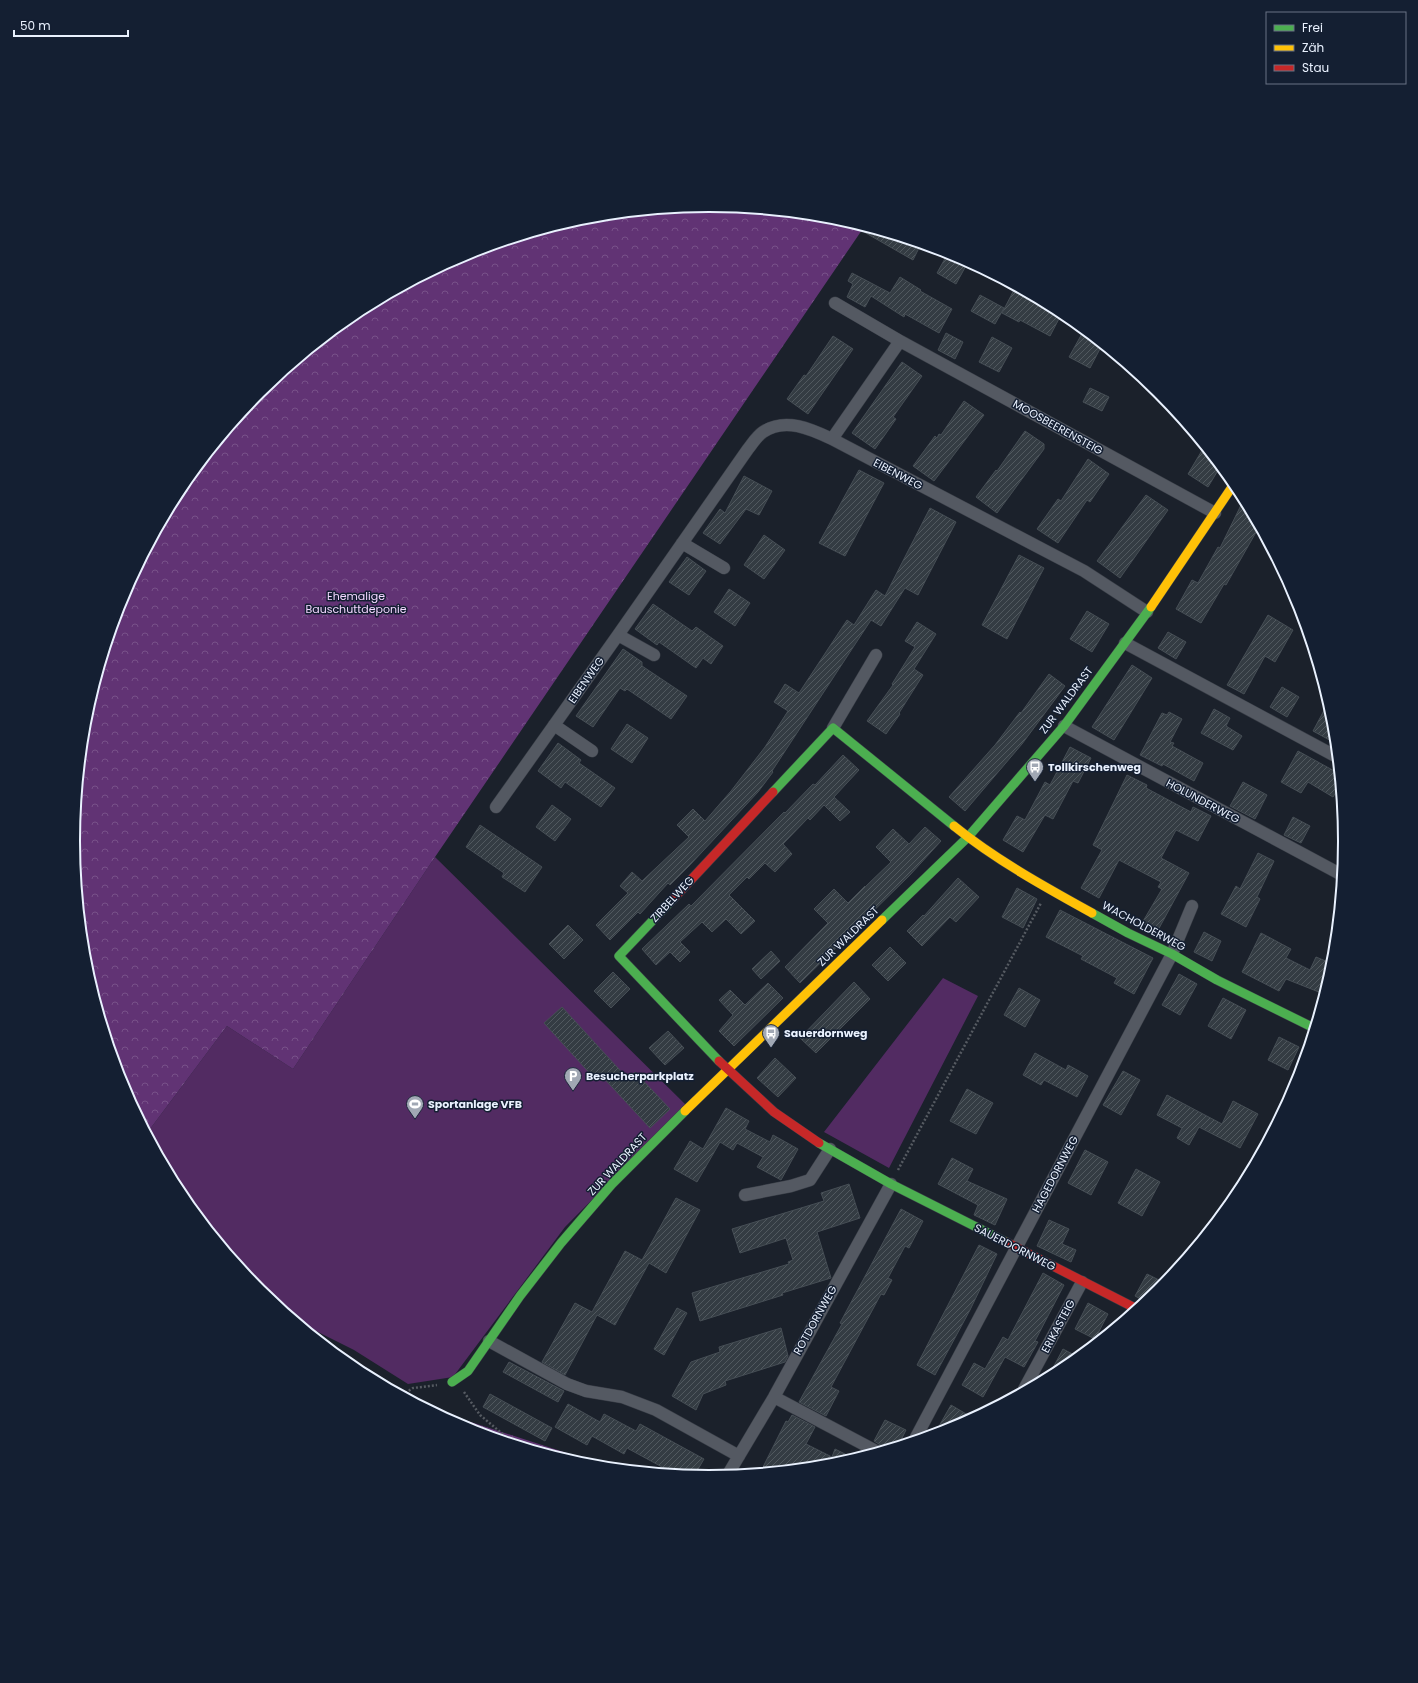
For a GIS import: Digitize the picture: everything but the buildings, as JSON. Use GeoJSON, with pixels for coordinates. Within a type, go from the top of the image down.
{"type":"FeatureCollection","features":[{"type":"Feature","properties":{"kind":"street","name":"MOOSBEERENSTEIG"},"geometry":{"type":"LineString","coordinates":[[835,303],[900,341],[1215,513]]}},
{"type":"Feature","properties":{"kind":"street"},"geometry":{"type":"LineString","coordinates":[[832,439],[900,341]]}},
{"type":"Feature","properties":{"kind":"street","name":"EIBENWEG"},"geometry":{"type":"LineString","coordinates":[[496,807],[748,449],[763,432],[781,425],[812,430],[832,439],[1084,571],[1147,612]]}},
{"type":"Feature","properties":{"kind":"street","name":"ZUR WALDRAST"},"geometry":{"type":"LineString","coordinates":[[452,1382],[468,1371],[520,1296],[561,1243],[607,1190],[635,1160],[968,836],[1064,726],[1147,612],[1230,490]]}},
{"type":"Feature","properties":{"kind":"street"},"geometry":{"type":"LineString","coordinates":[[682,543],[724,568]]}},
{"type":"Feature","properties":{"kind":"street"},"geometry":{"type":"LineString","coordinates":[[618,635],[654,655]]}},
{"type":"Feature","properties":{"kind":"street"},"geometry":{"type":"LineString","coordinates":[[1125,643],[1332,754]]}},
{"type":"Feature","properties":{"kind":"street","name":"ZIRBELWEG"},"geometry":{"type":"LineString","coordinates":[[728,1069],[619,956],[833,728],[876,655]]}},
{"type":"Feature","properties":{"kind":"street"},"geometry":{"type":"LineString","coordinates":[[554,725],[592,751]]}},
{"type":"Feature","properties":{"kind":"street","name":"HOLUNDERWEG"},"geometry":{"type":"LineString","coordinates":[[1064,726],[1337,872]]}},
{"type":"Feature","properties":{"kind":"street"},"geometry":{"type":"LineString","coordinates":[[833,728],[968,836]]}},
{"type":"Feature","properties":{"kind":"street","name":"WACHOLDERWEG"},"geometry":{"type":"LineString","coordinates":[[968,836],[1049,889],[1128,933],[1172,954],[1217,980],[1310,1026]]}},
{"type":"Feature","properties":{"kind":"street","name":"HAGEDORNWEG"},"geometry":{"type":"LineString","coordinates":[[917,1435],[1172,954],[1192,906]]}},
{"type":"Feature","properties":{"kind":"street","name":"SAUERDORNWEG"},"geometry":{"type":"LineString","coordinates":[[728,1069],[774,1112],[806,1135],[890,1184],[1132,1307]]}},
{"type":"Feature","properties":{"kind":"street"},"geometry":{"type":"LineString","coordinates":[[745,1195],[791,1186],[810,1180],[830,1149]]}},
{"type":"Feature","properties":{"kind":"street","name":"ROTDORNWEG"},"geometry":{"type":"LineString","coordinates":[[734,1469],[739,1456],[774,1397],[890,1184]]}},
{"type":"Feature","properties":{"kind":"street","name":"ERIKASTEIG"},"geometry":{"type":"LineString","coordinates":[[1027,1383],[1082,1282]]}},
{"type":"Feature","properties":{"kind":"street"},"geometry":{"type":"LineString","coordinates":[[489,1340],[567,1384],[586,1391],[622,1397],[656,1410],[739,1456]]}},
{"type":"Feature","properties":{"kind":"street"},"geometry":{"type":"LineString","coordinates":[[774,1397],[872,1449]]}},
{"type":"Feature","properties":{"kind":"path"},"geometry":{"type":"LineString","coordinates":[[890,1184],[1049,889]]}},
{"type":"Feature","properties":{"kind":"path"},"geometry":{"type":"LineString","coordinates":[[406,1392],[413,1388],[452,1382],[465,1393],[480,1415],[505,1436],[526,1443]]}},
{"type":"Feature","properties":{"kind":"shaded area","name":"Sportanlage VFB"},"geometry":{"type":"Polygon","coordinates":[[[435,857],[686,1105],[565,1227],[453,1377],[408,1384],[354,1350],[311,1329],[264,1286],[236,1256],[210,1224],[186,1191],[164,1156],[150,1129],[227,1026],[293,1069],[435,857]]]}},
{"type":"Feature","properties":{"kind":"shaded area"},"geometry":{"type":"Polygon","coordinates":[[[943,978],[978,996],[889,1168],[824,1132],[943,978]]]}},
{"type":"Feature","properties":{"kind":"green space","name":"Ehemalige Bauschuttdeponie"},"geometry":{"type":"Polygon","coordinates":[[[709,212],[791,218],[861,232],[435,857],[293,1069],[227,1026],[150,1129],[128,1082],[113,1044],[101,1004],[85,924],[81,883],[81,800],[85,759],[101,679],[113,639],[128,601],[145,563],[164,527],[186,492],[236,427],[264,397],[294,369],[326,342],[360,319],[431,277],[468,260],[534,238],[586,225],[627,218],[709,212]]]}},
{"type":"Feature","properties":{"kind":"green space"},"geometry":{"type":"Polygon","coordinates":[[[385,1380],[423,1402],[394,1386],[385,1380]]]}},
{"type":"Feature","properties":{"kind":"green space"},"geometry":{"type":"Polygon","coordinates":[[[454,1417],[573,1455],[546,1449],[507,1437],[454,1417]]]}},
{"type":"Feature","properties":{"kind":"traffic: fast"},"geometry":{"type":"LineString","coordinates":[[882,920],[968,837],[1064,726],[1151,607]]}},
{"type":"Feature","properties":{"kind":"traffic: fast"},"geometry":{"type":"LineString","coordinates":[[773,792],[833,728],[954,826]]}},
{"type":"Feature","properties":{"kind":"traffic: fast"},"geometry":{"type":"LineString","coordinates":[[674,898],[619,956],[719,1061]]}},
{"type":"Feature","properties":{"kind":"traffic: fast"},"geometry":{"type":"LineString","coordinates":[[1092,913],[1128,933],[1172,954],[1217,980],[1310,1026]]}},
{"type":"Feature","properties":{"kind":"traffic: fast"},"geometry":{"type":"LineString","coordinates":[[452,1382],[468,1371],[520,1296],[561,1243],[612,1184],[685,1111]]}},
{"type":"Feature","properties":{"kind":"traffic: fast"},"geometry":{"type":"LineString","coordinates":[[819,1143],[891,1184],[1006,1242]]}},
{"type":"Feature","properties":{"kind":"traffic: slow"},"geometry":{"type":"LineString","coordinates":[[1151,607],[1230,490]]}},
{"type":"Feature","properties":{"kind":"traffic: slow"},"geometry":{"type":"LineString","coordinates":[[954,826],[1004,862],[1092,913]]}},
{"type":"Feature","properties":{"kind":"traffic: slow"},"geometry":{"type":"LineString","coordinates":[[685,1111],[882,920]]}},
{"type":"Feature","properties":{"kind":"traffic: jam"},"geometry":{"type":"LineString","coordinates":[[674,898],[773,792]]}},
{"type":"Feature","properties":{"kind":"traffic: jam"},"geometry":{"type":"LineString","coordinates":[[719,1061],[774,1112],[819,1143]]}},
{"type":"Feature","properties":{"kind":"traffic: jam"},"geometry":{"type":"LineString","coordinates":[[1006,1242],[1132,1306]]}},
{"type":"Feature","properties":{"kind":"place","name":"Tollkirschenweg"},"geometry":{"type":"Point","coordinates":[1035,782]}},
{"type":"Feature","properties":{"kind":"place","name":"Sauerdornweg"},"geometry":{"type":"Point","coordinates":[771,1048]}},
{"type":"Feature","properties":{"kind":"place","name":"Besucherparkplatz"},"geometry":{"type":"Point","coordinates":[573,1091]}},
{"type":"Feature","properties":{"kind":"place","name":"Sportanlage VFB"},"geometry":{"type":"Point","coordinates":[415,1119]}}]}
